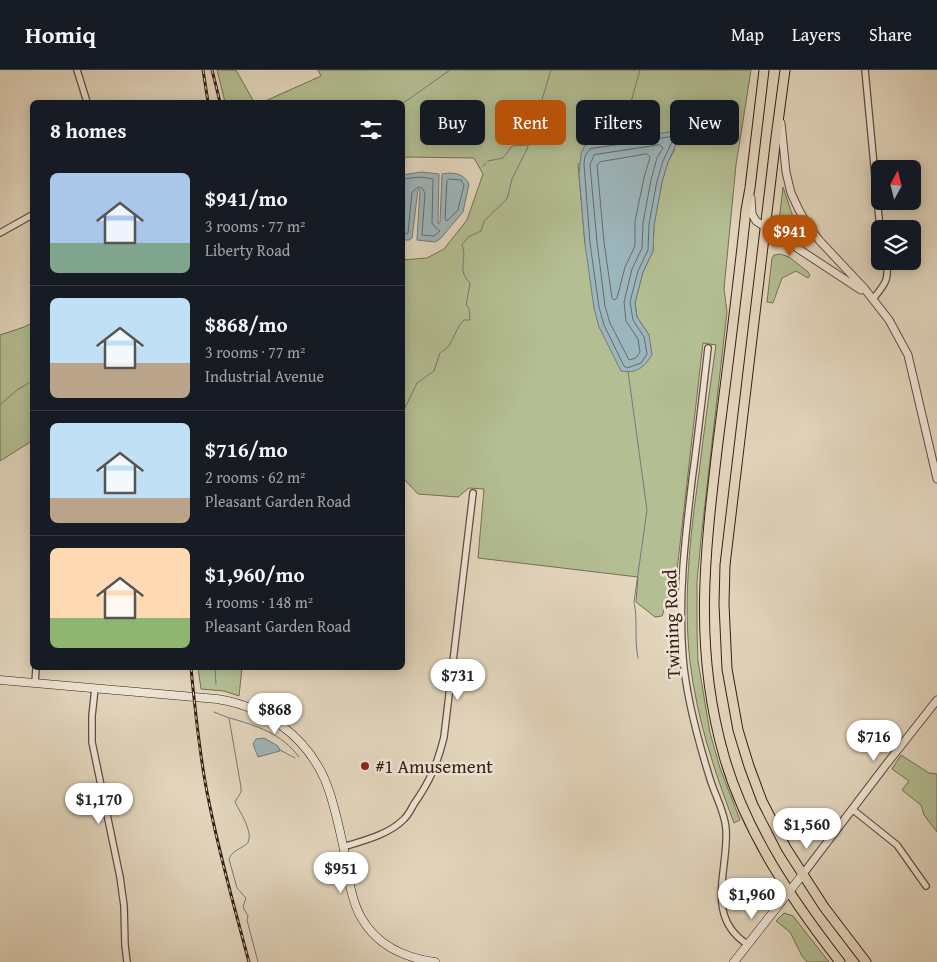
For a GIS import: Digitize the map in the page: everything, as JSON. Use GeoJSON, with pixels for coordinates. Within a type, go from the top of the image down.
{"type":"FeatureCollection","features":[{"type":"Feature","properties":{"kind":"highway"},"geometry":{"type":"LineString","coordinates":[[764,70],[708,531],[704,587],[706,668],[711,701],[725,758],[741,802],[761,845],[789,892],[840,962]]}},
{"type":"Feature","properties":{"kind":"highway"},"geometry":{"type":"LineString","coordinates":[[785,70],[725,565],[724,635],[727,669],[738,730],[762,801],[786,848],[824,907],[866,962]]}},
{"type":"Feature","properties":{"kind":"main road"},"geometry":{"type":"LineString","coordinates":[[0,680],[225,700],[246,706],[272,719],[294,736],[317,764],[330,792],[352,894],[362,918],[372,932],[400,954],[434,962]]}},
{"type":"Feature","properties":{"kind":"main road"},"geometry":{"type":"LineString","coordinates":[[734,962],[803,874]]}},
{"type":"Feature","properties":{"kind":"street"},"geometry":{"type":"LineString","coordinates":[[77,70],[86,100]]}},
{"type":"Feature","properties":{"kind":"street"},"geometry":{"type":"LineString","coordinates":[[865,70],[879,220]]}},
{"type":"Feature","properties":{"kind":"street"},"geometry":{"type":"LineString","coordinates":[[780,112],[786,172],[791,193],[799,210],[819,240],[873,299],[889,320],[908,355],[937,479]]}},
{"type":"Feature","properties":{"kind":"street"},"geometry":{"type":"LineString","coordinates":[[750,188],[752,214],[756,221],[873,299]]}},
{"type":"Feature","properties":{"kind":"street"},"geometry":{"type":"LineString","coordinates":[[0,233],[30,216]]}},
{"type":"Feature","properties":{"kind":"street"},"geometry":{"type":"LineString","coordinates":[[873,299],[884,285],[888,275],[887,270]]}},
{"type":"Feature","properties":{"kind":"street","name":"Twining Road"},"geometry":{"type":"LineString","coordinates":[[708,348],[683,563],[681,614],[683,658],[699,740],[726,827],[721,884],[722,906],[730,927],[736,936],[747,944]]}},
{"type":"Feature","properties":{"kind":"street"},"geometry":{"type":"LineString","coordinates":[[343,847],[382,833],[404,820],[438,763],[444,738],[473,493]]}},
{"type":"Feature","properties":{"kind":"street"},"geometry":{"type":"LineString","coordinates":[[35,683],[36,670]]}},
{"type":"Feature","properties":{"kind":"street"},"geometry":{"type":"LineString","coordinates":[[95,688],[92,742],[120,877],[124,906],[127,962]]}},
{"type":"Feature","properties":{"kind":"street"},"geometry":{"type":"LineString","coordinates":[[803,874],[937,700]]}},
{"type":"Feature","properties":{"kind":"street"},"geometry":{"type":"LineString","coordinates":[[852,809],[897,845],[926,886]]}},
{"type":"Feature","properties":{"kind":"green space"},"geometry":{"type":"Polygon","coordinates":[[[217,70],[236,70],[253,100],[224,100],[217,70]]]}},
{"type":"Feature","properties":{"kind":"green space"},"geometry":{"type":"Polygon","coordinates":[[[318,70],[751,70],[736,165],[724,289],[727,312],[697,582],[698,661],[710,733],[720,768],[740,820],[734,823],[707,744],[697,704],[690,662],[687,615],[690,544],[716,345],[703,343],[676,579],[670,579],[667,601],[662,616],[655,617],[636,602],[638,577],[478,558],[484,489],[469,488],[458,497],[418,494],[405,480],[405,260],[427,258],[444,249],[467,220],[483,174],[474,158],[405,158],[405,100],[267,100],[321,76],[318,70]],[[675,149],[578,164],[585,244],[649,335],[637,317],[635,303],[643,272],[653,251],[654,225],[662,182],[668,162],[675,149]]]}},
{"type":"Feature","properties":{"kind":"green space"},"geometry":{"type":"Polygon","coordinates":[[[783,187],[792,214],[810,244],[789,231],[779,221],[783,187]]]}},
{"type":"Feature","properties":{"kind":"green space"},"geometry":{"type":"Polygon","coordinates":[[[780,254],[789,257],[808,272],[810,276],[808,278],[796,271],[782,278],[773,303],[767,302],[772,258],[774,255],[780,254]]]}},
{"type":"Feature","properties":{"kind":"green space"},"geometry":{"type":"Polygon","coordinates":[[[30,324],[30,442],[0,461],[0,335],[30,324]]]}},
{"type":"Feature","properties":{"kind":"green space"},"geometry":{"type":"Polygon","coordinates":[[[198,670],[242,670],[239,696],[224,691],[201,689],[198,670]]]}},
{"type":"Feature","properties":{"kind":"green space"},"geometry":{"type":"Polygon","coordinates":[[[901,755],[929,773],[937,774],[937,832],[924,815],[921,805],[902,790],[909,781],[892,769],[901,755]]]}},
{"type":"Feature","properties":{"kind":"green space"},"geometry":{"type":"Polygon","coordinates":[[[784,913],[793,916],[829,962],[807,962],[790,932],[776,921],[784,913]]]}},
{"type":"Feature","properties":{"kind":"water"},"geometry":{"type":"Polygon","coordinates":[[[670,132],[670,145],[676,145],[662,182],[654,225],[653,251],[643,272],[635,303],[637,317],[649,335],[652,355],[640,369],[627,372],[621,371],[599,327],[594,308],[585,244],[579,174],[581,154],[585,145],[660,145],[660,133],[670,132]]]}},
{"type":"Feature","properties":{"kind":"water"},"geometry":{"type":"Polygon","coordinates":[[[421,172],[439,174],[438,224],[440,222],[442,174],[461,175],[469,184],[463,212],[440,239],[435,242],[417,240],[420,190],[418,189],[412,238],[405,240],[405,175],[421,172]]]}},
{"type":"Feature","properties":{"kind":"water"},"geometry":{"type":"Polygon","coordinates":[[[264,738],[278,746],[280,751],[258,757],[253,744],[256,739],[264,738]]]}},
{"type":"Feature","properties":{"kind":"waterway"},"geometry":{"type":"LineString","coordinates":[[405,102],[450,70]]}},
{"type":"Feature","properties":{"kind":"waterway"},"geometry":{"type":"LineString","coordinates":[[405,408],[417,383],[434,371],[440,353],[449,346],[459,326],[464,320],[470,320],[469,308],[466,305],[470,283],[463,269],[464,255],[462,245],[468,237],[481,231],[484,221],[507,199],[512,179],[527,149],[551,70]]}},
{"type":"Feature","properties":{"kind":"waterway"},"geometry":{"type":"LineString","coordinates":[[632,100],[640,70]]}},
{"type":"Feature","properties":{"kind":"waterway"},"geometry":{"type":"LineString","coordinates":[[488,161],[503,158],[512,146],[528,145]]}},
{"type":"Feature","properties":{"kind":"waterway"},"geometry":{"type":"LineString","coordinates":[[483,166],[486,163]]}},
{"type":"Feature","properties":{"kind":"waterway"},"geometry":{"type":"LineString","coordinates":[[628,371],[647,510],[634,602],[638,658]]}},
{"type":"Feature","properties":{"kind":"waterway"},"geometry":{"type":"LineString","coordinates":[[0,405],[17,390],[30,382]]}},
{"type":"Feature","properties":{"kind":"waterway"},"geometry":{"type":"LineString","coordinates":[[215,670],[216,684]]}},
{"type":"Feature","properties":{"kind":"waterway"},"geometry":{"type":"LineString","coordinates":[[214,712],[229,718],[241,787],[241,792],[235,802],[249,832],[248,843],[233,853],[229,859],[237,888],[246,898],[243,907],[248,916],[247,920],[258,962]]}},
{"type":"Feature","properties":{"kind":"waterway"},"geometry":{"type":"LineString","coordinates":[[230,718],[268,731],[284,742],[299,757]]}},
{"type":"Feature","properties":{"kind":"waterway"},"geometry":{"type":"LineString","coordinates":[[280,750],[295,758]]}},
{"type":"Feature","properties":{"kind":"railway"},"geometry":{"type":"LineString","coordinates":[[203,70],[208,100]]}},
{"type":"Feature","properties":{"kind":"railway"},"geometry":{"type":"LineString","coordinates":[[212,70],[220,100]]}},
{"type":"Feature","properties":{"kind":"railway"},"geometry":{"type":"LineString","coordinates":[[191,670],[199,746],[211,814],[249,962]]}},
{"type":"Feature","properties":{"kind":"place","name":"#1 Amusement"},"geometry":{"type":"Point","coordinates":[365,766]}}]}
